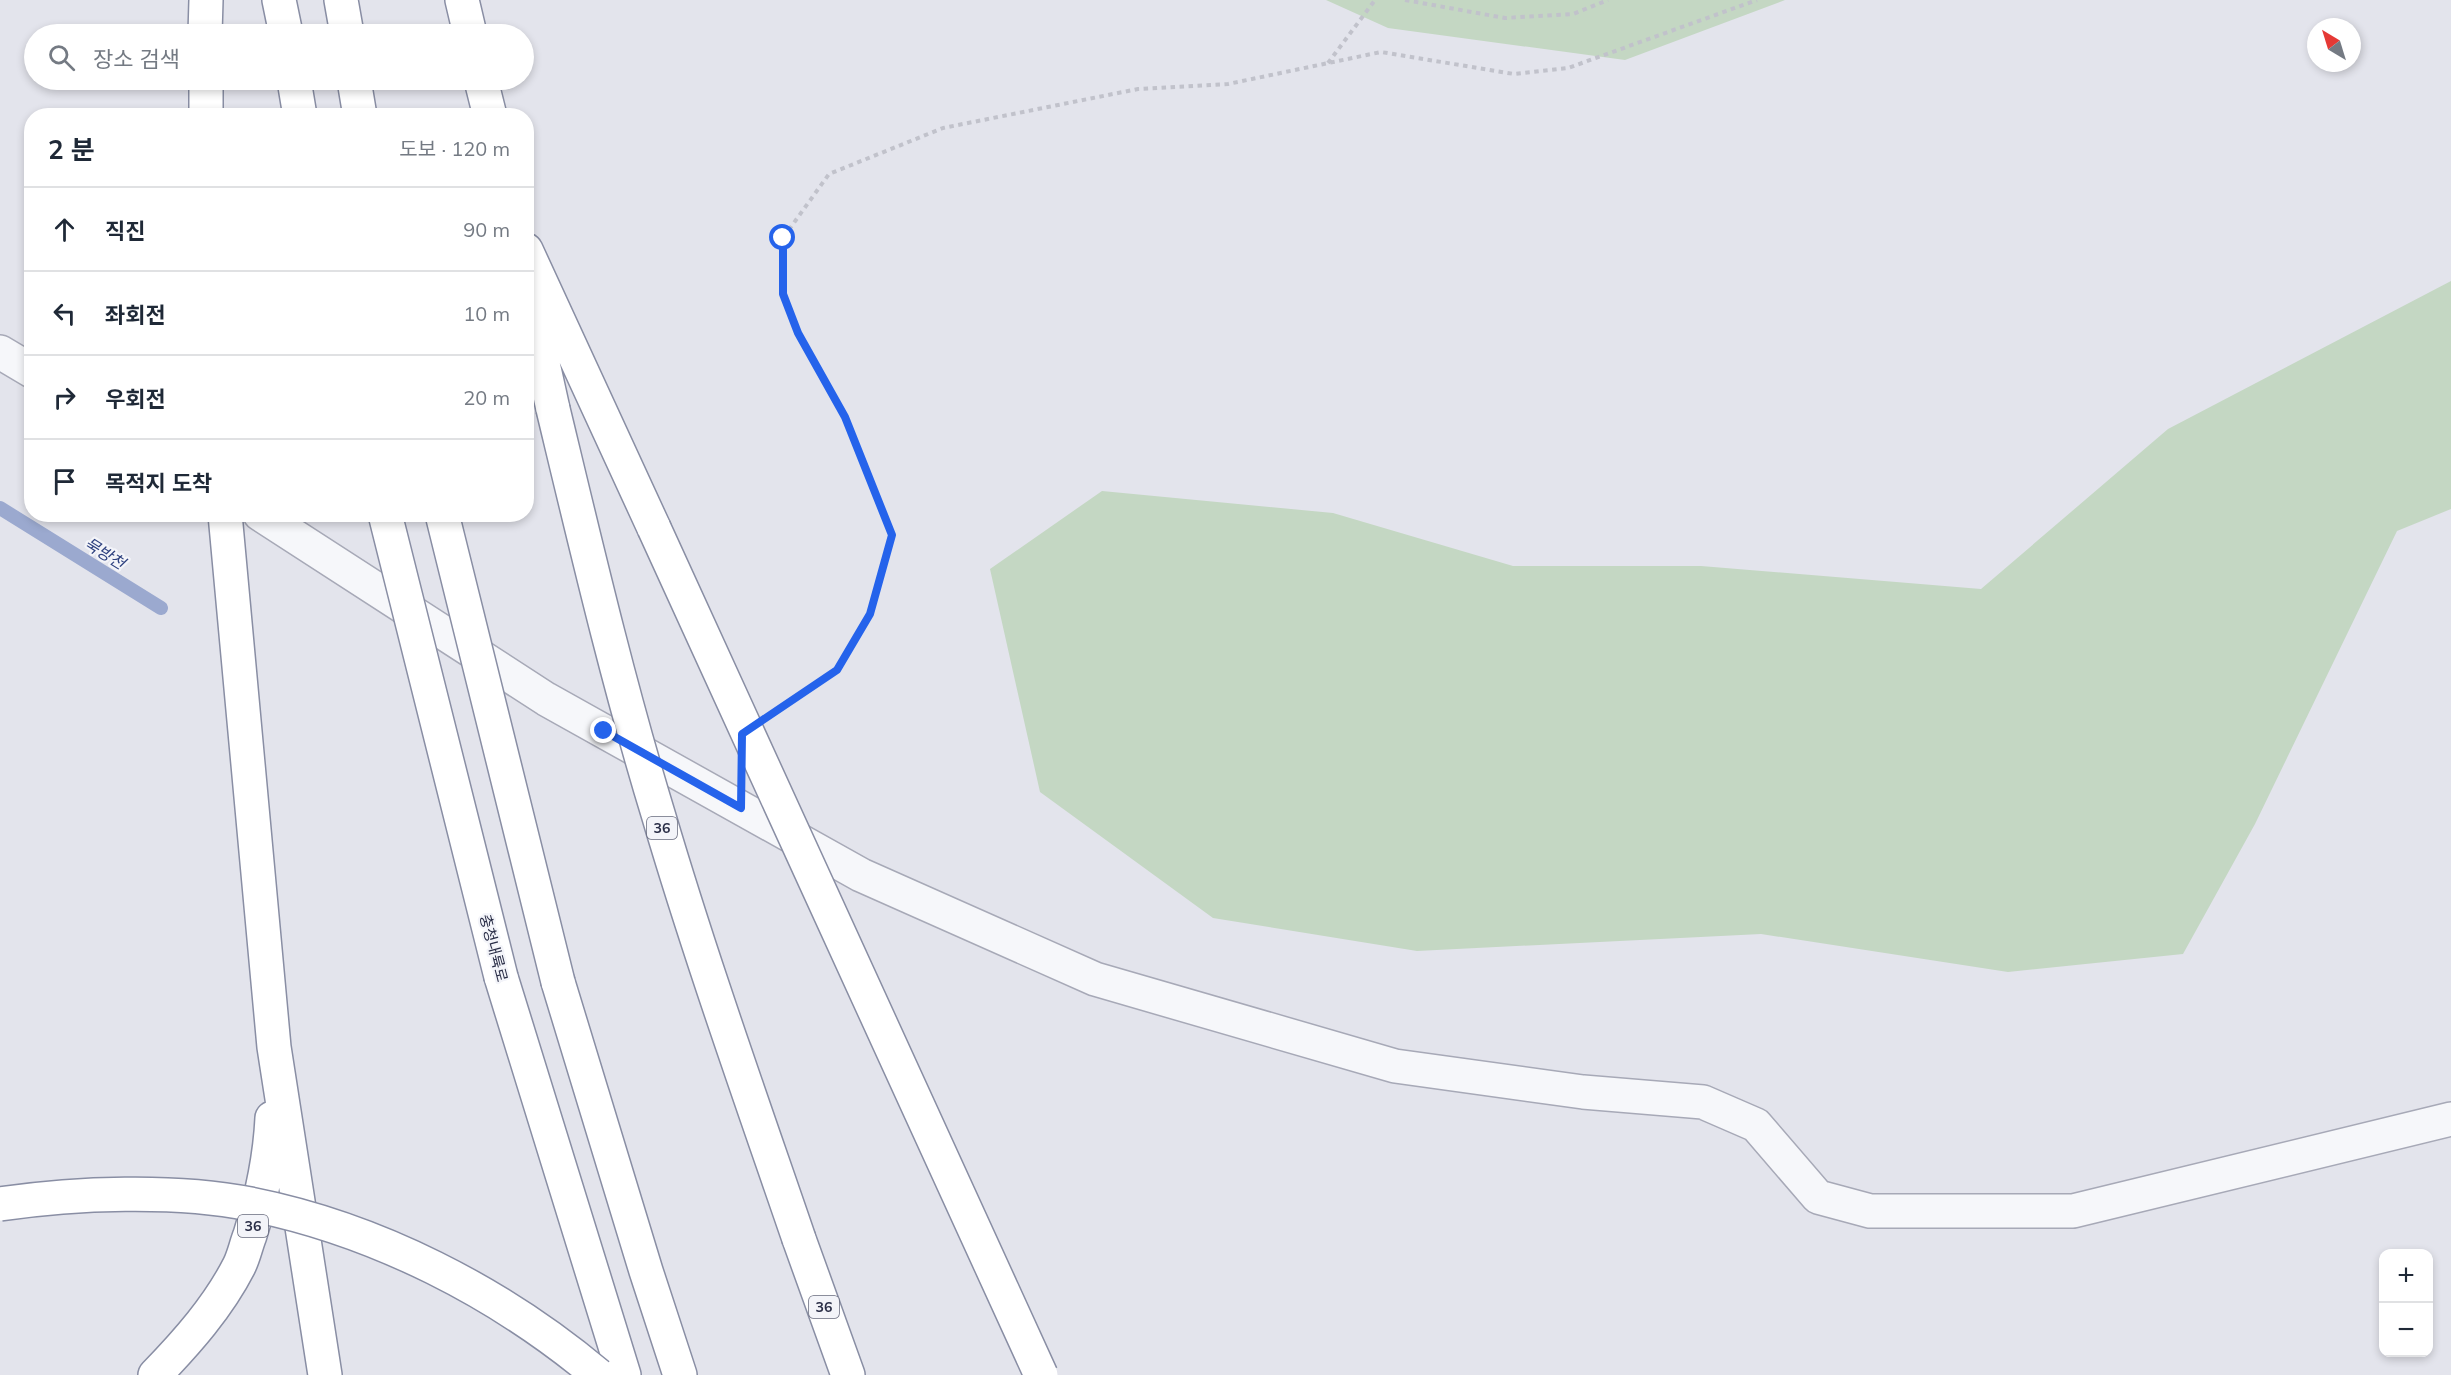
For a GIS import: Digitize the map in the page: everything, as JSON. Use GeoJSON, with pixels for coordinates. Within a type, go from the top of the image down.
{"type":"FeatureCollection","features":[{"type":"Feature","properties":{"kind":"highway"},"geometry":{"type":"LineString","coordinates":[[205,24],[206,0]]}},
{"type":"Feature","properties":{"kind":"highway"},"geometry":{"type":"LineString","coordinates":[[279,0],[284,24]]}},
{"type":"Feature","properties":{"kind":"highway"},"geometry":{"type":"LineString","coordinates":[[341,0],[345,24]]}},
{"type":"Feature","properties":{"kind":"highway"},"geometry":{"type":"LineString","coordinates":[[462,0],[468,24]]}},
{"type":"Feature","properties":{"kind":"highway"},"geometry":{"type":"LineString","coordinates":[[206,90],[206,108]]}},
{"type":"Feature","properties":{"kind":"highway"},"geometry":{"type":"LineString","coordinates":[[296,90],[299,108]]}},
{"type":"Feature","properties":{"kind":"highway"},"geometry":{"type":"LineString","coordinates":[[356,90],[359,108]]}},
{"type":"Feature","properties":{"kind":"highway"},"geometry":{"type":"LineString","coordinates":[[484,90],[488,108]]}},
{"type":"Feature","properties":{"kind":"highway"},"geometry":{"type":"LineString","coordinates":[[534,267],[1041,1375]]}},
{"type":"Feature","properties":{"kind":"highway","name":"36"},"geometry":{"type":"LineString","coordinates":[[534,322],[593,575],[658,816],[708,976],[848,1375]]}},
{"type":"Feature","properties":{"kind":"highway","name":"36"},"geometry":{"type":"LineString","coordinates":[[155,1375],[218,1302],[240,1264],[255,1218],[270,1156],[274,1047],[226,522]]}},
{"type":"Feature","properties":{"kind":"highway","name":"충청내륙로"},"geometry":{"type":"LineString","coordinates":[[387,522],[501,977],[624,1375]]}},
{"type":"Feature","properties":{"kind":"highway"},"geometry":{"type":"LineString","coordinates":[[444,522],[558,982],[645,1271],[680,1375]]}},
{"type":"Feature","properties":{"kind":"highway"},"geometry":{"type":"LineString","coordinates":[[274,1047],[325,1375]]}},
{"type":"Feature","properties":{"kind":"highway"},"geometry":{"type":"LineString","coordinates":[[0,1204],[25,1200],[156,1194],[248,1204],[310,1219],[433,1268],[490,1299],[558,1342],[598,1375]]}},
{"type":"Feature","properties":{"kind":"street"},"geometry":{"type":"LineString","coordinates":[[0,352],[24,366]]}},
{"type":"Feature","properties":{"kind":"street"},"geometry":{"type":"LineString","coordinates":[[272,522],[546,699],[861,875],[1085,975],[1395,1066],[1583,1092],[1703,1102],[1756,1125],[1818,1197],[1870,1211],[2073,1210],[2451,1119]]}},
{"type":"Feature","properties":{"kind":"path"},"geometry":{"type":"LineString","coordinates":[[1328,63],[1375,0]]}},
{"type":"Feature","properties":{"kind":"path"},"geometry":{"type":"LineString","coordinates":[[1406,0],[1505,18],[1573,14],[1608,0]]}},
{"type":"Feature","properties":{"kind":"path"},"geometry":{"type":"LineString","coordinates":[[770,715],[837,670],[870,614],[892,535],[845,417],[798,333],[783,294],[783,238],[829,174],[943,128],[1138,89],[1228,84],[1381,52],[1514,74],[1568,68],[1758,0]]}},
{"type":"Feature","properties":{"kind":"green space"},"geometry":{"type":"Polygon","coordinates":[[[1326,0],[1785,0],[1625,60],[1388,28],[1326,0]]]}},
{"type":"Feature","properties":{"kind":"green space"},"geometry":{"type":"Polygon","coordinates":[[[2451,281],[2451,509],[2397,531],[2255,824],[2183,954],[2008,972],[1761,934],[1417,951],[1213,918],[1040,792],[990,569],[1102,491],[1333,513],[1513,566],[1701,566],[1981,589],[2168,429],[2451,281]]]}},
{"type":"Feature","properties":{"kind":"waterway","name":"묵방천"},"geometry":{"type":"LineString","coordinates":[[0,508],[161,608]]}},
{"type":"Feature","properties":{"kind":"route"},"geometry":{"type":"LineString","coordinates":[[604,731],[741,808],[742,734],[837,670],[870,614],[892,535],[845,417],[798,333],[783,294],[783,238]]}}]}
